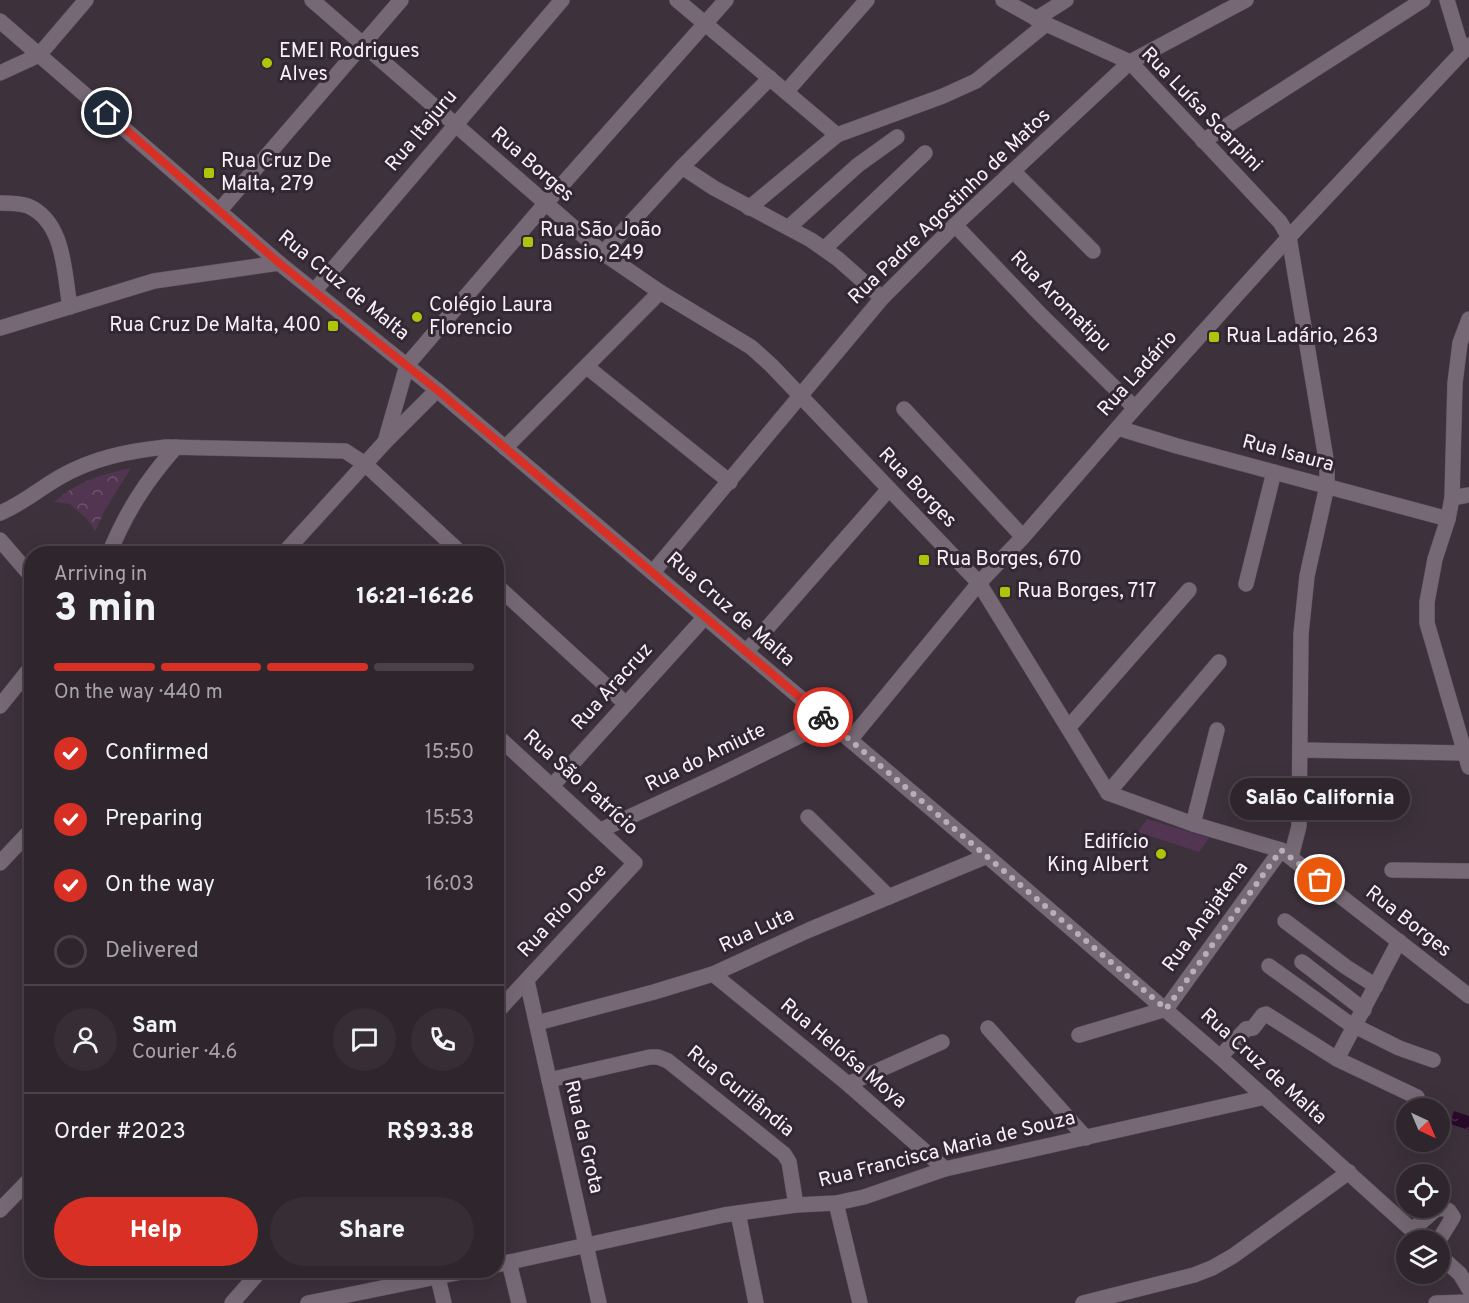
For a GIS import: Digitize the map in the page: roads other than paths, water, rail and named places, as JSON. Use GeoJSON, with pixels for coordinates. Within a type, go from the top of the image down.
{"type":"FeatureCollection","features":[{"type":"Feature","properties":{"kind":"street"},"geometry":{"type":"LineString","coordinates":[[0,73],[39,55],[86,0]]}},
{"type":"Feature","properties":{"kind":"street","name":"Rua Borges"},"geometry":{"type":"LineString","coordinates":[[312,0],[603,253],[660,292],[751,347],[800,395],[980,583],[1108,793],[1286,854],[1469,996]]}},
{"type":"Feature","properties":{"kind":"street"},"geometry":{"type":"LineString","coordinates":[[220,210],[401,0]]}},
{"type":"Feature","properties":{"kind":"street","name":"Rua Itajuru"},"geometry":{"type":"LineString","coordinates":[[315,290],[562,0]]}},
{"type":"Feature","properties":{"kind":"street"},"geometry":{"type":"LineString","coordinates":[[677,0],[837,135]]}},
{"type":"Feature","properties":{"kind":"street"},"geometry":{"type":"LineString","coordinates":[[385,442],[407,365],[545,204],[726,0]]}},
{"type":"Feature","properties":{"kind":"street"},"geometry":{"type":"LineString","coordinates":[[786,92],[867,0]]}},
{"type":"Feature","properties":{"kind":"street","name":"Rua Luísa Scarpini"},"geometry":{"type":"LineString","coordinates":[[1003,0],[1041,21],[1130,62],[1280,222],[1289,237]]}},
{"type":"Feature","properties":{"kind":"street"},"geometry":{"type":"LineString","coordinates":[[749,208],[837,135],[943,96],[976,81],[1066,0]]}},
{"type":"Feature","properties":{"kind":"street","name":"Rua Padre Agostinho de Matos"},"geometry":{"type":"LineString","coordinates":[[653,572],[882,298],[956,225],[1130,62],[1246,0]]}},
{"type":"Feature","properties":{"kind":"street"},"geometry":{"type":"LineString","coordinates":[[1203,141],[1423,0]]}},
{"type":"Feature","properties":{"kind":"street"},"geometry":{"type":"LineString","coordinates":[[1447,0],[1466,48]]}},
{"type":"Feature","properties":{"kind":"street","name":"Rua Cruz de Malta"},"geometry":{"type":"LineString","coordinates":[[0,21],[279,263],[437,390],[1166,1009],[1413,1230]]}},
{"type":"Feature","properties":{"kind":"street","name":"Rua Ladário"},"geometry":{"type":"LineString","coordinates":[[850,740],[980,583],[1135,408],[1289,237],[1466,48]]}},
{"type":"Feature","properties":{"kind":"street"},"geometry":{"type":"LineString","coordinates":[[603,253],[682,167],[770,78]]}},
{"type":"Feature","properties":{"kind":"street"},"geometry":{"type":"LineString","coordinates":[[789,227],[858,165],[897,137]]}},
{"type":"Feature","properties":{"kind":"street"},"geometry":{"type":"LineString","coordinates":[[824,249],[925,153]]}},
{"type":"Feature","properties":{"kind":"street"},"geometry":{"type":"LineString","coordinates":[[682,167],[749,208],[789,227],[824,249],[882,298]]}},
{"type":"Feature","properties":{"kind":"street"},"geometry":{"type":"LineString","coordinates":[[1013,171],[1093,251]]}},
{"type":"Feature","properties":{"kind":"street"},"geometry":{"type":"LineString","coordinates":[[0,203],[27,206],[38,212],[55,231],[70,307]]}},
{"type":"Feature","properties":{"kind":"street","name":"Rua Aromatipu"},"geometry":{"type":"LineString","coordinates":[[956,225],[1135,408]]}},
{"type":"Feature","properties":{"kind":"street"},"geometry":{"type":"LineString","coordinates":[[1286,854],[1299,826],[1301,634],[1307,576],[1327,486],[1327,465],[1289,237]]}},
{"type":"Feature","properties":{"kind":"street"},"geometry":{"type":"LineString","coordinates":[[0,328],[154,281],[279,263]]}},
{"type":"Feature","properties":{"kind":"street"},"geometry":{"type":"LineString","coordinates":[[505,448],[660,292]]}},
{"type":"Feature","properties":{"kind":"street"},"geometry":{"type":"LineString","coordinates":[[1301,750],[1467,760],[1427,623],[1427,602],[1452,498],[1462,381],[1460,344],[1469,319]]}},
{"type":"Feature","properties":{"kind":"street"},"geometry":{"type":"LineString","coordinates":[[588,367],[730,482]]}},
{"type":"Feature","properties":{"kind":"street"},"geometry":{"type":"LineString","coordinates":[[295,546],[365,464],[437,390]]}},
{"type":"Feature","properties":{"kind":"street"},"geometry":{"type":"LineString","coordinates":[[904,409],[1023,537]]}},
{"type":"Feature","properties":{"kind":"street","name":"Rua Isaura"},"geometry":{"type":"LineString","coordinates":[[1118,428],[1448,519]]}},
{"type":"Feature","properties":{"kind":"street"},"geometry":{"type":"LineString","coordinates":[[112,546],[120,526],[136,498],[176,447]]}},
{"type":"Feature","properties":{"kind":"street"},"geometry":{"type":"LineString","coordinates":[[0,513],[32,496],[60,477],[103,457],[141,450],[176,447],[345,451],[365,464],[453,546]]}},
{"type":"Feature","properties":{"kind":"street"},"geometry":{"type":"LineString","coordinates":[[1246,584],[1274,472]]}},
{"type":"Feature","properties":{"kind":"street"},"geometry":{"type":"LineString","coordinates":[[746,652],[889,489]]}},
{"type":"Feature","properties":{"kind":"street"},"geometry":{"type":"LineString","coordinates":[[1452,498],[1469,495]]}},
{"type":"Feature","properties":{"kind":"street"},"geometry":{"type":"LineString","coordinates":[[0,540],[24,568]]}},
{"type":"Feature","properties":{"kind":"street"},"geometry":{"type":"LineString","coordinates":[[1068,728],[1189,591]]}},
{"type":"Feature","properties":{"kind":"street"},"geometry":{"type":"LineString","coordinates":[[504,592],[626,704]]}},
{"type":"Feature","properties":{"kind":"street","name":"Rua Aracruz"},"geometry":{"type":"LineString","coordinates":[[552,786],[705,617]]}},
{"type":"Feature","properties":{"kind":"street"},"geometry":{"type":"LineString","coordinates":[[1108,793],[1219,662]]}},
{"type":"Feature","properties":{"kind":"street"},"geometry":{"type":"LineString","coordinates":[[0,706],[24,676]]}},
{"type":"Feature","properties":{"kind":"street","name":"Rua do Amiute"},"geometry":{"type":"LineString","coordinates":[[601,830],[828,722]]}},
{"type":"Feature","properties":{"kind":"street"},"geometry":{"type":"LineString","coordinates":[[1193,824],[1217,730]]}},
{"type":"Feature","properties":{"kind":"street","name":"Rua São Patrício"},"geometry":{"type":"LineString","coordinates":[[504,742],[635,863]]}},
{"type":"Feature","properties":{"kind":"street"},"geometry":{"type":"LineString","coordinates":[[808,817],[889,897]]}},
{"type":"Feature","properties":{"kind":"street"},"geometry":{"type":"LineString","coordinates":[[0,863],[24,840]]}},
{"type":"Feature","properties":{"kind":"street","name":"Rua Anajatena"},"geometry":{"type":"LineString","coordinates":[[1166,1009],[1286,854]]}},
{"type":"Feature","properties":{"kind":"street","name":"Rua Luta"},"geometry":{"type":"LineString","coordinates":[[537,1023],[654,993],[713,974],[809,930],[987,856]]}},
{"type":"Feature","properties":{"kind":"street","name":"Rua Rio Doce"},"geometry":{"type":"LineString","coordinates":[[504,1005],[635,863]]}},
{"type":"Feature","properties":{"kind":"street"},"geometry":{"type":"LineString","coordinates":[[1392,870],[1469,871]]}},
{"type":"Feature","properties":{"kind":"street"},"geometry":{"type":"LineString","coordinates":[[1285,921],[1346,967],[1376,986]]}},
{"type":"Feature","properties":{"kind":"street"},"geometry":{"type":"LineString","coordinates":[[1337,1059],[1399,941]]}},
{"type":"Feature","properties":{"kind":"street"},"geometry":{"type":"LineString","coordinates":[[1302,962],[1364,1010]]}},
{"type":"Feature","properties":{"kind":"street"},"geometry":{"type":"LineString","coordinates":[[1269,966],[1355,1026],[1400,1048],[1433,1060]]}},
{"type":"Feature","properties":{"kind":"street","name":"Rua Heloísa Moya"},"geometry":{"type":"LineString","coordinates":[[713,974],[848,1084],[945,1168]]}},
{"type":"Feature","properties":{"kind":"street","name":"Rua da Grota"},"geometry":{"type":"LineString","coordinates":[[527,981],[599,1303]]}},
{"type":"Feature","properties":{"kind":"street"},"geometry":{"type":"LineString","coordinates":[[1080,1035],[1166,1009]]}},
{"type":"Feature","properties":{"kind":"street"},"geometry":{"type":"LineString","coordinates":[[1220,1057],[1246,1029],[1253,1028],[1266,1014],[1337,1059],[1416,1097]]}},
{"type":"Feature","properties":{"kind":"street"},"geometry":{"type":"LineString","coordinates":[[988,1028],[1086,1138]]}},
{"type":"Feature","properties":{"kind":"street"},"geometry":{"type":"LineString","coordinates":[[848,1084],[942,1042]]}},
{"type":"Feature","properties":{"kind":"street","name":"Rua Gurilândia"},"geometry":{"type":"LineString","coordinates":[[549,1080],[650,1057],[668,1061],[784,1154],[789,1162],[796,1205]]}},
{"type":"Feature","properties":{"kind":"street","name":"Rua Francisca Maria de Souza"},"geometry":{"type":"LineString","coordinates":[[504,1263],[738,1213],[796,1205],[836,1203],[864,1197],[945,1168],[1265,1097]]}},
{"type":"Feature","properties":{"kind":"street"},"geometry":{"type":"LineString","coordinates":[[1083,1303],[1194,1275],[1212,1268],[1233,1256],[1349,1172]]}},
{"type":"Feature","properties":{"kind":"street"},"geometry":{"type":"LineString","coordinates":[[0,1210],[24,1185]]}},
{"type":"Feature","properties":{"kind":"street"},"geometry":{"type":"LineString","coordinates":[[836,1203],[860,1303]]}},
{"type":"Feature","properties":{"kind":"street"},"geometry":{"type":"LineString","coordinates":[[1421,1230],[1435,1210],[1443,1208],[1453,1217],[1445,1230]]}},
{"type":"Feature","properties":{"kind":"street"},"geometry":{"type":"LineString","coordinates":[[738,1213],[756,1303]]}},
{"type":"Feature","properties":{"kind":"street"},"geometry":{"type":"LineString","coordinates":[[1450,1262],[1464,1270],[1469,1289]]}},
{"type":"Feature","properties":{"kind":"street"},"geometry":{"type":"LineString","coordinates":[[504,1266],[519,1303]]}},
{"type":"Feature","properties":{"kind":"street"},"geometry":{"type":"LineString","coordinates":[[232,1303],[254,1278]]}},
{"type":"Feature","properties":{"kind":"street"},"geometry":{"type":"LineString","coordinates":[[308,1303],[352,1299],[438,1278],[444,1303]]}},
{"type":"Feature","properties":{"kind":"street"},"geometry":{"type":"LineString","coordinates":[[1436,1303],[1469,1302]]}},
{"type":"Feature","properties":{"kind":"water"},"geometry":{"type":"Polygon","coordinates":[[[1454,1111],[1469,1116],[1469,1130],[1450,1124],[1454,1111]]]}},
{"type":"Feature","properties":{"kind":"place","name":"EMEI Rodrigues Alves"},"geometry":{"type":"Point","coordinates":[267,63]}},
{"type":"Feature","properties":{"kind":"place","name":"Rua Cruz De Malta, 279"},"geometry":{"type":"Point","coordinates":[209,173]}},
{"type":"Feature","properties":{"kind":"place","name":"Rua São João Dássio, 249"},"geometry":{"type":"Point","coordinates":[528,242]}},
{"type":"Feature","properties":{"kind":"place","name":"Colégio Laura Florencio"},"geometry":{"type":"Point","coordinates":[417,317]}},
{"type":"Feature","properties":{"kind":"place","name":"Rua Cruz De Malta, 400"},"geometry":{"type":"Point","coordinates":[333,326]}},
{"type":"Feature","properties":{"kind":"place","name":"Rua Ladário, 263"},"geometry":{"type":"Point","coordinates":[1214,337]}},
{"type":"Feature","properties":{"kind":"place","name":"Rua Borges, 670"},"geometry":{"type":"Point","coordinates":[924,560]}},
{"type":"Feature","properties":{"kind":"place","name":"Rua Borges, 717"},"geometry":{"type":"Point","coordinates":[1005,592]}},
{"type":"Feature","properties":{"kind":"place","name":"Edifício King Albert"},"geometry":{"type":"Point","coordinates":[1161,854]}},
{"type":"Feature","properties":{"kind":"place","name":"Salão California"},"geometry":{"type":"Point","coordinates":[1320,880]}}]}
